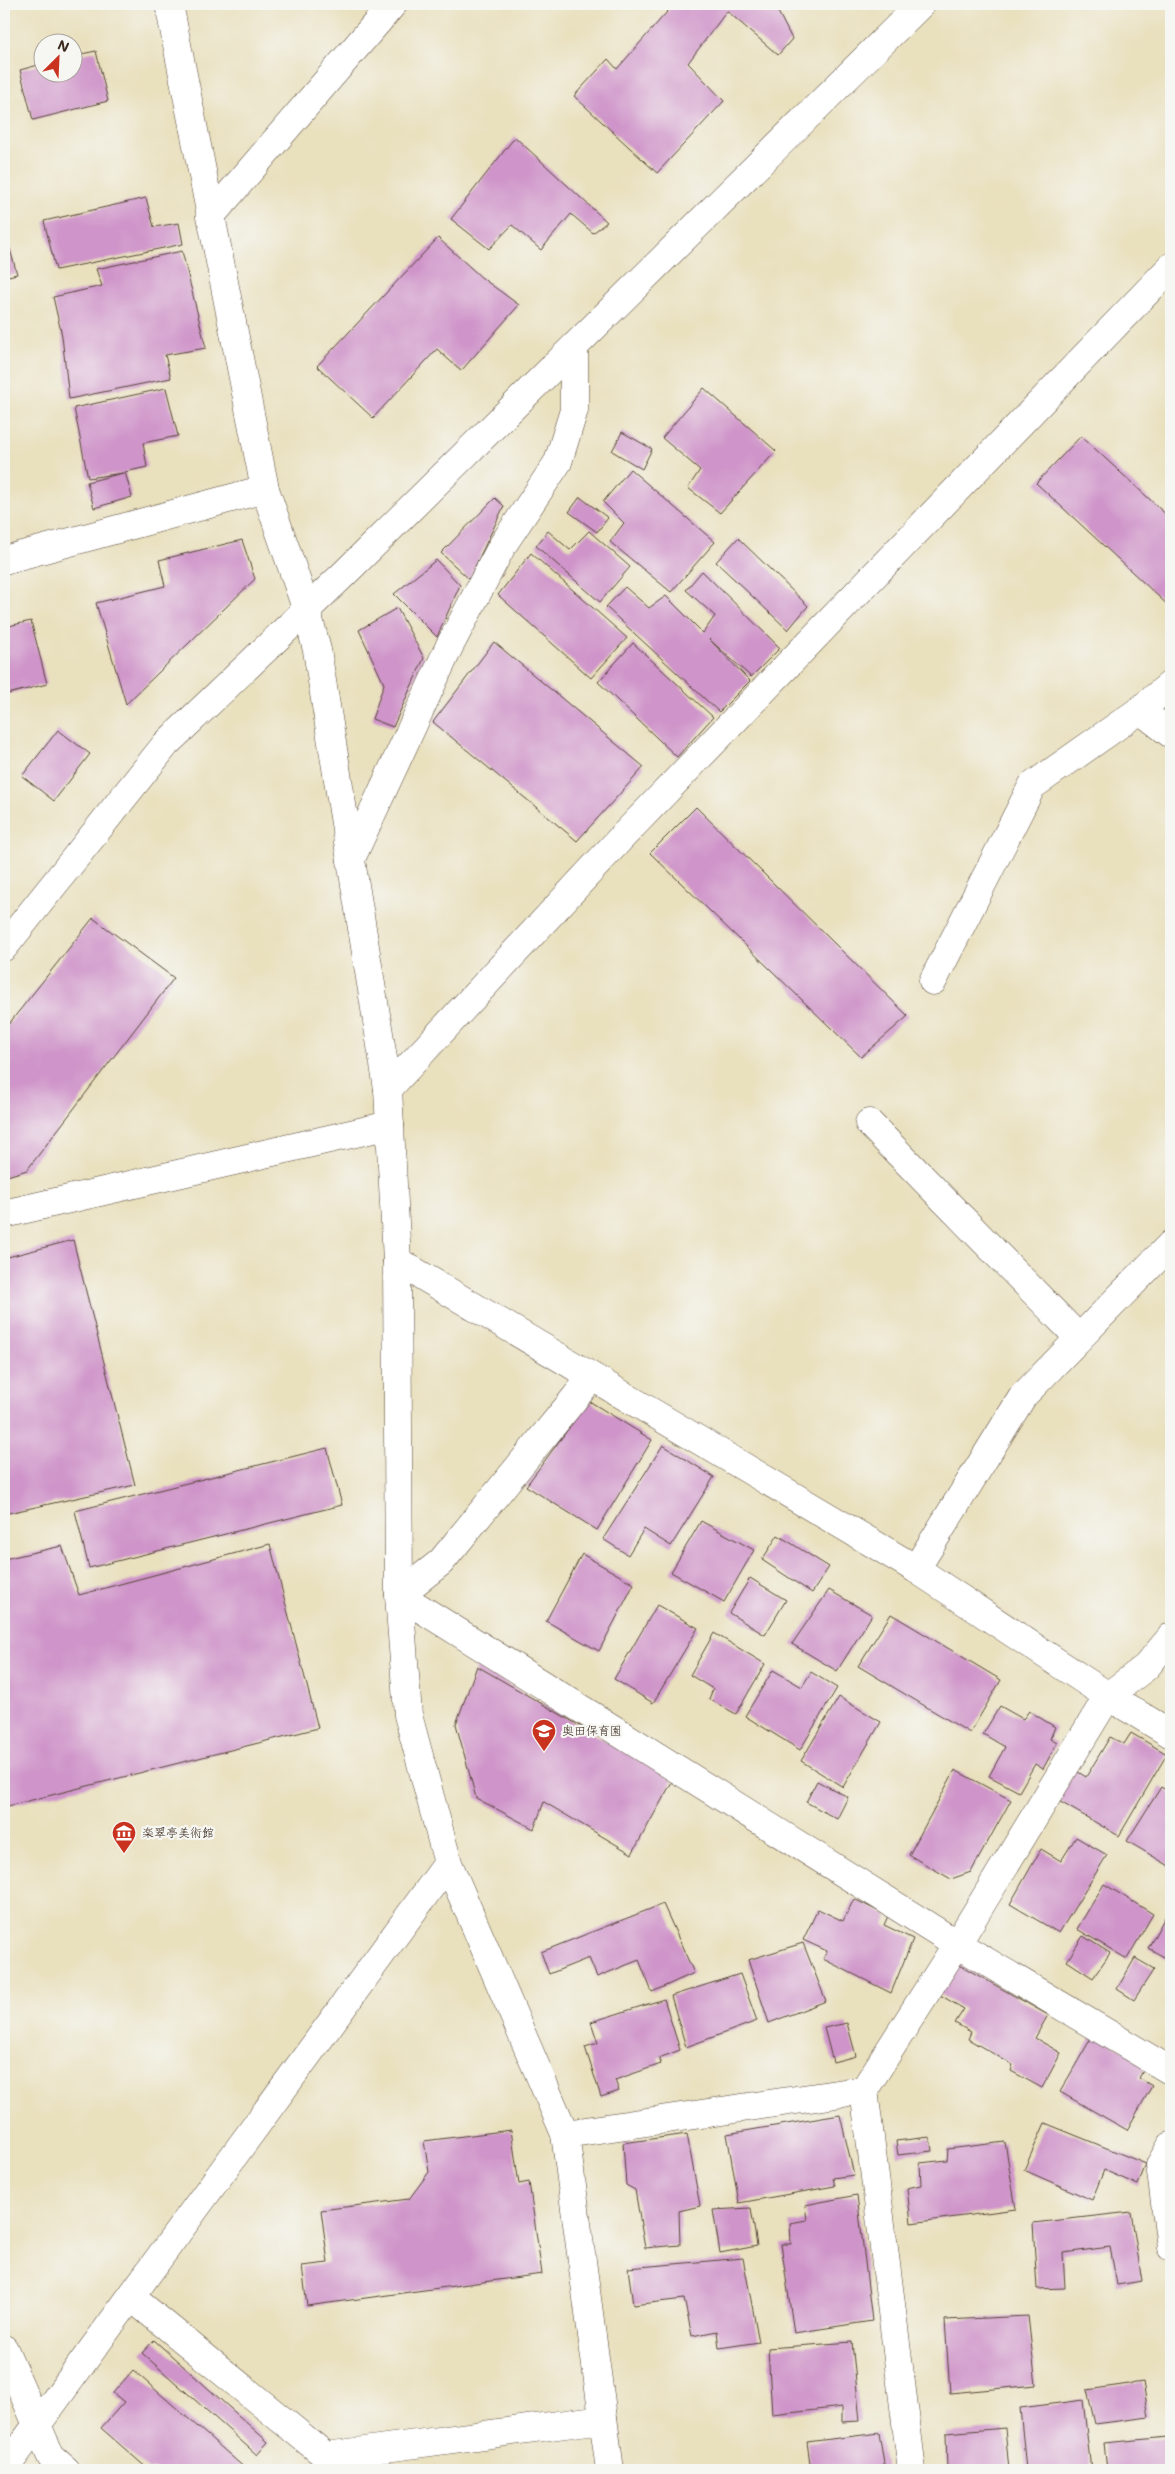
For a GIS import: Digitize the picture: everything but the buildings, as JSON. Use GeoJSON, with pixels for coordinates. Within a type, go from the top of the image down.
{"type":"FeatureCollection","features":[{"type":"Feature","properties":{"kind":"street"},"geometry":{"type":"LineString","coordinates":[[169,4],[265,489],[306,608],[317,650],[388,1089],[397,1261],[399,1595],[408,1715],[448,1863],[565,2134],[610,2470]]}},
{"type":"Feature","properties":{"kind":"street"},"geometry":{"type":"LineString","coordinates":[[210,217],[393,4]]}},
{"type":"Feature","properties":{"kind":"street"},"geometry":{"type":"LineString","coordinates":[[4,947],[166,744],[306,608],[353,566],[921,4]]}},
{"type":"Feature","properties":{"kind":"street"},"geometry":{"type":"LineString","coordinates":[[388,1089],[622,837],[1171,267]]}},
{"type":"Feature","properties":{"kind":"street"},"geometry":{"type":"LineString","coordinates":[[351,859],[449,646],[502,546],[558,462],[574,410],[574,347]]}},
{"type":"Feature","properties":{"kind":"street"},"geometry":{"type":"LineString","coordinates":[[4,560],[265,489]]}},
{"type":"Feature","properties":{"kind":"street"},"geometry":{"type":"LineString","coordinates":[[933,981],[1032,786],[1140,710],[1171,684]]}},
{"type":"Feature","properties":{"kind":"street"},"geometry":{"type":"LineString","coordinates":[[1140,710],[1171,734]]}},
{"type":"Feature","properties":{"kind":"street"},"geometry":{"type":"LineString","coordinates":[[869,1123],[1080,1338]]}},
{"type":"Feature","properties":{"kind":"street"},"geometry":{"type":"LineString","coordinates":[[4,1214],[390,1125]]}},
{"type":"Feature","properties":{"kind":"street"},"geometry":{"type":"LineString","coordinates":[[916,1569],[1023,1396],[1171,1244]]}},
{"type":"Feature","properties":{"kind":"street"},"geometry":{"type":"LineString","coordinates":[[397,1261],[916,1569],[1108,1696],[1171,1734]]}},
{"type":"Feature","properties":{"kind":"street"},"geometry":{"type":"LineString","coordinates":[[399,1595],[441,1562],[592,1376]]}},
{"type":"Feature","properties":{"kind":"street"},"geometry":{"type":"LineString","coordinates":[[399,1595],[957,1944],[1171,2071]]}},
{"type":"Feature","properties":{"kind":"street"},"geometry":{"type":"LineString","coordinates":[[912,2470],[864,2090],[957,1944],[1108,1696],[1146,1667],[1171,1636]]}},
{"type":"Feature","properties":{"kind":"street"},"geometry":{"type":"LineString","coordinates":[[4,2470],[448,1863]]}},
{"type":"Feature","properties":{"kind":"street"},"geometry":{"type":"LineString","coordinates":[[565,2134],[864,2090]]}},
{"type":"Feature","properties":{"kind":"street"},"geometry":{"type":"LineString","coordinates":[[1171,2146],[1160,2165],[1171,2248]]}},
{"type":"Feature","properties":{"kind":"street"},"geometry":{"type":"LineString","coordinates":[[130,2297],[326,2456],[603,2419]]}},
{"type":"Feature","properties":{"kind":"street"},"geometry":{"type":"LineString","coordinates":[[4,2349],[51,2457],[66,2470]]}},
{"type":"Feature","properties":{"kind":"place","name":"奥田保育園"},"geometry":{"type":"Point","coordinates":[544,1752]}},
{"type":"Feature","properties":{"kind":"place","name":"楽翠亭美術館"},"geometry":{"type":"Point","coordinates":[124,1854]}}]}
